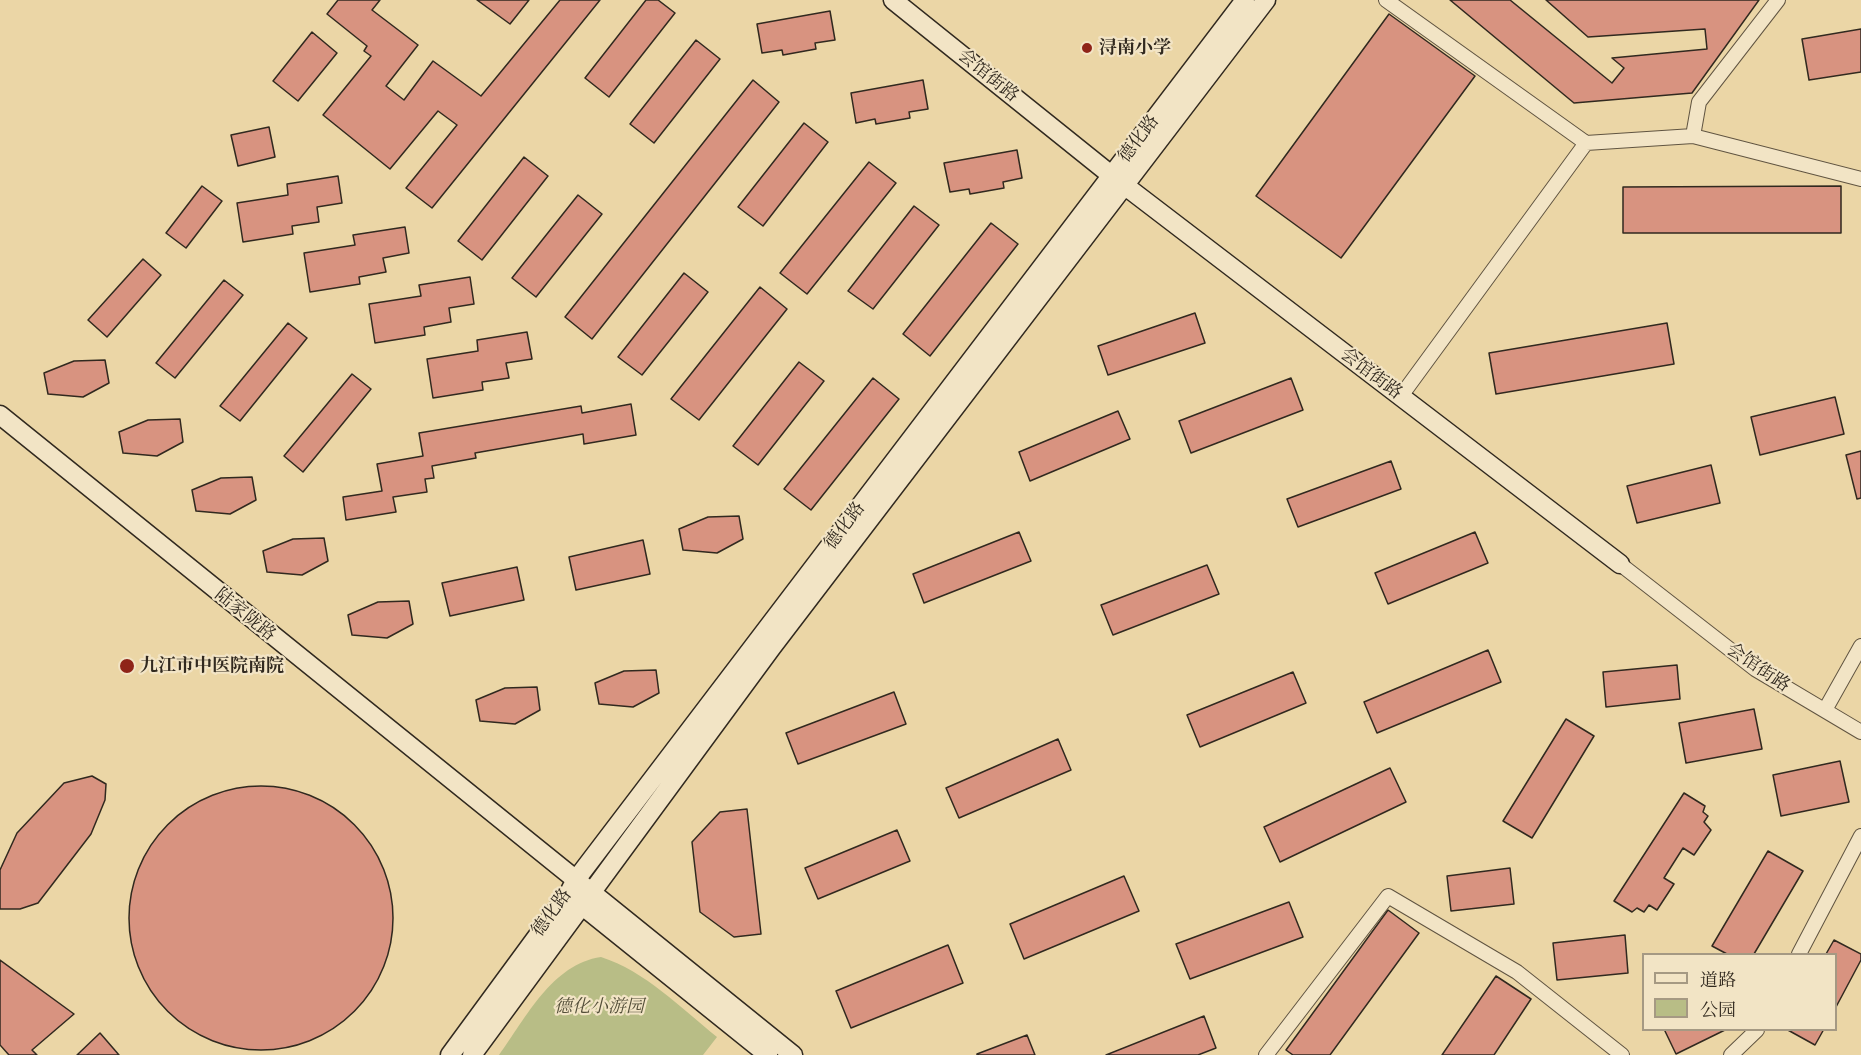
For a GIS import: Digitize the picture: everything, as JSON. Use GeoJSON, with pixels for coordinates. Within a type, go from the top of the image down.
{"type":"FeatureCollection","features":[{"type":"Feature","properties":{"kind":"street","name":"会馆街路"},"geometry":{"type":"LineString","coordinates":[[893,0],[1118,180],[1755,669],[1861,732]]}},
{"type":"Feature","properties":{"kind":"street","name":"德化路"},"geometry":{"type":"LineString","coordinates":[[450,1055],[772,647],[1118,180],[1245,0]]}},
{"type":"Feature","properties":{"kind":"street","name":"德化路"},"geometry":{"type":"LineString","coordinates":[[1118,180],[1266,0]]}},
{"type":"Feature","properties":{"kind":"street"},"geometry":{"type":"LineString","coordinates":[[1386,0],[1586,143],[1693,136],[1861,179]]}},
{"type":"Feature","properties":{"kind":"street"},"geometry":{"type":"LineString","coordinates":[[1693,136],[1699,102],[1778,0]]}},
{"type":"Feature","properties":{"kind":"street"},"geometry":{"type":"LineString","coordinates":[[1401,396],[1586,143]]}},
{"type":"Feature","properties":{"kind":"street","name":"陆家陇路"},"geometry":{"type":"LineString","coordinates":[[0,415],[579,893]]}},
{"type":"Feature","properties":{"kind":"street"},"geometry":{"type":"LineString","coordinates":[[1825,710],[1861,646]]}},
{"type":"Feature","properties":{"kind":"street"},"geometry":{"type":"LineString","coordinates":[[1800,953],[1861,836]]}},
{"type":"Feature","properties":{"kind":"street","name":"德化路"},"geometry":{"type":"LineString","coordinates":[[472,1055],[579,893]]}},
{"type":"Feature","properties":{"kind":"street"},"geometry":{"type":"LineString","coordinates":[[579,893],[768,1055]]}},
{"type":"Feature","properties":{"kind":"street"},"geometry":{"type":"LineString","coordinates":[[579,893],[792,1055]]}},
{"type":"Feature","properties":{"kind":"street"},"geometry":{"type":"LineString","coordinates":[[1266,1055],[1388,896],[1517,972],[1622,1055]]}},
{"type":"Feature","properties":{"kind":"street"},"geometry":{"type":"LineString","coordinates":[[1731,1055],[1755,1031]]}},
{"type":"Feature","properties":{"kind":"green space","name":"德化小游园"},"geometry":{"type":"Polygon","coordinates":[[[601,957],[633,971],[648,981],[717,1037],[703,1055],[499,1055],[530,1010],[554,981],[568,970],[601,957]]]}},
{"type":"Feature","properties":{"kind":"building"},"geometry":{"type":"Polygon","coordinates":[[[338,0],[380,0],[372,10],[418,45],[386,86],[404,100],[433,61],[481,96],[560,0],[600,0],[432,208],[406,188],[457,125],[438,111],[390,169],[323,115],[371,56],[364,51],[367,46],[327,14],[338,0]]]}},
{"type":"Feature","properties":{"kind":"building"},"geometry":{"type":"Polygon","coordinates":[[[477,0],[529,0],[510,24],[477,0]]]}},
{"type":"Feature","properties":{"kind":"building"},"geometry":{"type":"Polygon","coordinates":[[[646,0],[658,0],[675,13],[609,97],[585,78],[646,0]]]}},
{"type":"Feature","properties":{"kind":"building"},"geometry":{"type":"Polygon","coordinates":[[[1450,0],[1510,0],[1612,83],[1624,68],[1612,58],[1707,49],[1705,29],[1588,37],[1546,0],[1759,0],[1692,93],[1574,103],[1450,0]]]}},
{"type":"Feature","properties":{"kind":"building"},"geometry":{"type":"Polygon","coordinates":[[[830,11],[835,40],[815,43],[816,49],[783,55],[782,50],[762,53],[757,24],[830,11]]]}},
{"type":"Feature","properties":{"kind":"building"},"geometry":{"type":"Polygon","coordinates":[[[1389,14],[1475,76],[1341,258],[1256,196],[1389,14]]]}},
{"type":"Feature","properties":{"kind":"building"},"geometry":{"type":"Polygon","coordinates":[[[1861,29],[1861,72],[1809,80],[1802,39],[1861,29]]]}},
{"type":"Feature","properties":{"kind":"building"},"geometry":{"type":"Polygon","coordinates":[[[312,32],[337,53],[298,101],[273,81],[312,32]]]}},
{"type":"Feature","properties":{"kind":"building"},"geometry":{"type":"Polygon","coordinates":[[[696,40],[720,59],[654,143],[630,124],[696,40]]]}},
{"type":"Feature","properties":{"kind":"building"},"geometry":{"type":"Polygon","coordinates":[[[753,80],[779,102],[592,339],[565,317],[753,80]]]}},
{"type":"Feature","properties":{"kind":"building"},"geometry":{"type":"Polygon","coordinates":[[[923,80],[928,109],[909,112],[910,118],[876,124],[875,119],[856,123],[851,93],[923,80]]]}},
{"type":"Feature","properties":{"kind":"building"},"geometry":{"type":"Polygon","coordinates":[[[804,123],[828,142],[763,226],[738,207],[804,123]]]}},
{"type":"Feature","properties":{"kind":"building"},"geometry":{"type":"Polygon","coordinates":[[[269,127],[275,157],[238,166],[231,135],[269,127]]]}},
{"type":"Feature","properties":{"kind":"building"},"geometry":{"type":"Polygon","coordinates":[[[1017,150],[1022,178],[1003,182],[1004,188],[970,194],[969,189],[950,192],[944,163],[1017,150]]]}},
{"type":"Feature","properties":{"kind":"building"},"geometry":{"type":"Polygon","coordinates":[[[524,157],[548,176],[482,260],[458,241],[524,157]]]}},
{"type":"Feature","properties":{"kind":"building"},"geometry":{"type":"Polygon","coordinates":[[[869,162],[896,183],[807,294],[780,273],[869,162]]]}},
{"type":"Feature","properties":{"kind":"building"},"geometry":{"type":"Polygon","coordinates":[[[338,176],[342,203],[317,207],[319,222],[292,226],[293,234],[243,242],[237,203],[288,195],[287,184],[338,176]]]}},
{"type":"Feature","properties":{"kind":"building"},"geometry":{"type":"Polygon","coordinates":[[[202,186],[222,201],[186,248],[166,233],[202,186]]]}},
{"type":"Feature","properties":{"kind":"building"},"geometry":{"type":"Polygon","coordinates":[[[1841,186],[1841,233],[1623,233],[1623,187],[1841,186]]]}},
{"type":"Feature","properties":{"kind":"building"},"geometry":{"type":"Polygon","coordinates":[[[578,195],[602,214],[536,297],[512,278],[578,195]]]}},
{"type":"Feature","properties":{"kind":"building"},"geometry":{"type":"Polygon","coordinates":[[[914,206],[939,225],[873,309],[848,291],[914,206]]]}},
{"type":"Feature","properties":{"kind":"building"},"geometry":{"type":"Polygon","coordinates":[[[991,223],[1018,244],[930,356],[903,334],[991,223]]]}},
{"type":"Feature","properties":{"kind":"building"},"geometry":{"type":"Polygon","coordinates":[[[405,227],[409,253],[383,258],[386,272],[359,277],[360,284],[310,292],[304,253],[355,245],[353,235],[405,227]]]}},
{"type":"Feature","properties":{"kind":"building"},"geometry":{"type":"Polygon","coordinates":[[[143,259],[161,275],[107,337],[88,320],[143,259]]]}},
{"type":"Feature","properties":{"kind":"building"},"geometry":{"type":"Polygon","coordinates":[[[684,273],[708,292],[642,375],[618,357],[684,273]]]}},
{"type":"Feature","properties":{"kind":"building"},"geometry":{"type":"Polygon","coordinates":[[[470,277],[474,304],[449,308],[451,322],[424,327],[425,335],[375,343],[369,304],[421,296],[419,285],[470,277]]]}},
{"type":"Feature","properties":{"kind":"building"},"geometry":{"type":"Polygon","coordinates":[[[224,280],[243,295],[175,378],[156,363],[224,280]]]}},
{"type":"Feature","properties":{"kind":"building"},"geometry":{"type":"Polygon","coordinates":[[[760,287],[787,309],[699,420],[671,399],[760,287]]]}},
{"type":"Feature","properties":{"kind":"building"},"geometry":{"type":"Polygon","coordinates":[[[1195,313],[1205,343],[1108,375],[1098,346],[1195,313]]]}},
{"type":"Feature","properties":{"kind":"building"},"geometry":{"type":"Polygon","coordinates":[[[288,323],[307,338],[240,421],[220,406],[288,323]]]}},
{"type":"Feature","properties":{"kind":"building"},"geometry":{"type":"Polygon","coordinates":[[[1667,323],[1674,364],[1496,394],[1489,353],[1667,323]]]}},
{"type":"Feature","properties":{"kind":"building"},"geometry":{"type":"Polygon","coordinates":[[[527,332],[532,359],[506,363],[509,378],[482,382],[483,390],[433,398],[427,359],[478,351],[477,340],[527,332]]]}},
{"type":"Feature","properties":{"kind":"building"},"geometry":{"type":"Polygon","coordinates":[[[105,360],[109,383],[83,397],[48,394],[44,373],[74,361],[105,360]]]}},
{"type":"Feature","properties":{"kind":"building"},"geometry":{"type":"Polygon","coordinates":[[[799,362],[824,381],[758,465],[733,446],[799,362]]]}},
{"type":"Feature","properties":{"kind":"building"},"geometry":{"type":"Polygon","coordinates":[[[352,374],[371,389],[303,472],[284,456],[352,374]]]}},
{"type":"Feature","properties":{"kind":"building"},"geometry":{"type":"Polygon","coordinates":[[[873,378],[899,399],[811,510],[784,489],[873,378]]]}},
{"type":"Feature","properties":{"kind":"building"},"geometry":{"type":"Polygon","coordinates":[[[1291,378],[1303,410],[1191,453],[1179,421],[1291,378]]]}},
{"type":"Feature","properties":{"kind":"building"},"geometry":{"type":"Polygon","coordinates":[[[1835,397],[1844,434],[1760,455],[1751,417],[1835,397]]]}},
{"type":"Feature","properties":{"kind":"building"},"geometry":{"type":"Polygon","coordinates":[[[631,404],[636,435],[584,444],[583,434],[475,453],[476,458],[432,466],[434,478],[425,479],[427,492],[393,497],[396,512],[346,520],[343,497],[382,491],[377,464],[423,456],[419,433],[581,406],[582,413],[631,404]]]}},
{"type":"Feature","properties":{"kind":"building"},"geometry":{"type":"Polygon","coordinates":[[[1118,411],[1130,439],[1030,481],[1019,452],[1118,411]]]}},
{"type":"Feature","properties":{"kind":"building"},"geometry":{"type":"Polygon","coordinates":[[[180,419],[183,442],[157,456],[123,453],[119,432],[148,420],[180,419]]]}},
{"type":"Feature","properties":{"kind":"building"},"geometry":{"type":"Polygon","coordinates":[[[1861,451],[1861,498],[1857,499],[1846,455],[1861,451]]]}},
{"type":"Feature","properties":{"kind":"building"},"geometry":{"type":"Polygon","coordinates":[[[1391,461],[1401,489],[1298,527],[1287,499],[1391,461]]]}},
{"type":"Feature","properties":{"kind":"building"},"geometry":{"type":"Polygon","coordinates":[[[1711,465],[1720,503],[1637,523],[1627,486],[1711,465]]]}},
{"type":"Feature","properties":{"kind":"building"},"geometry":{"type":"Polygon","coordinates":[[[252,477],[256,500],[230,514],[196,511],[192,490],[221,478],[252,477]]]}},
{"type":"Feature","properties":{"kind":"building"},"geometry":{"type":"Polygon","coordinates":[[[739,516],[743,539],[717,553],[683,550],[679,529],[708,517],[739,516]]]}},
{"type":"Feature","properties":{"kind":"building"},"geometry":{"type":"Polygon","coordinates":[[[1019,532],[1031,561],[924,603],[913,574],[1019,532]]]}},
{"type":"Feature","properties":{"kind":"building"},"geometry":{"type":"Polygon","coordinates":[[[1475,532],[1488,563],[1388,604],[1375,573],[1475,532]]]}},
{"type":"Feature","properties":{"kind":"building"},"geometry":{"type":"Polygon","coordinates":[[[324,538],[328,561],[302,575],[267,572],[263,551],[293,539],[324,538]]]}},
{"type":"Feature","properties":{"kind":"building"},"geometry":{"type":"Polygon","coordinates":[[[643,540],[650,574],[576,590],[569,557],[643,540]]]}},
{"type":"Feature","properties":{"kind":"building"},"geometry":{"type":"Polygon","coordinates":[[[1207,565],[1219,594],[1113,635],[1101,605],[1207,565]]]}},
{"type":"Feature","properties":{"kind":"building"},"geometry":{"type":"Polygon","coordinates":[[[517,567],[524,600],[450,616],[442,583],[517,567]]]}},
{"type":"Feature","properties":{"kind":"building"},"geometry":{"type":"Polygon","coordinates":[[[409,601],[413,624],[387,638],[352,635],[348,615],[378,602],[409,601]]]}},
{"type":"Feature","properties":{"kind":"building"},"geometry":{"type":"Polygon","coordinates":[[[1488,650],[1501,682],[1377,733],[1364,702],[1488,650]]]}},
{"type":"Feature","properties":{"kind":"building"},"geometry":{"type":"Polygon","coordinates":[[[1677,665],[1680,699],[1606,707],[1603,672],[1677,665]]]}},
{"type":"Feature","properties":{"kind":"building"},"geometry":{"type":"Polygon","coordinates":[[[656,670],[659,693],[633,707],[599,704],[595,683],[624,671],[656,670]]]}},
{"type":"Feature","properties":{"kind":"building"},"geometry":{"type":"Polygon","coordinates":[[[1293,672],[1306,703],[1200,747],[1187,715],[1293,672]]]}},
{"type":"Feature","properties":{"kind":"building"},"geometry":{"type":"Polygon","coordinates":[[[537,687],[540,710],[515,724],[480,721],[476,700],[505,688],[537,687]]]}},
{"type":"Feature","properties":{"kind":"building"},"geometry":{"type":"Polygon","coordinates":[[[894,692],[906,724],[798,764],[786,733],[894,692]]]}},
{"type":"Feature","properties":{"kind":"building"},"geometry":{"type":"Polygon","coordinates":[[[1754,709],[1762,749],[1686,763],[1679,723],[1754,709]]]}},
{"type":"Feature","properties":{"kind":"building"},"geometry":{"type":"Polygon","coordinates":[[[1566,719],[1594,736],[1532,838],[1503,821],[1566,719]]]}},
{"type":"Feature","properties":{"kind":"building"},"geometry":{"type":"Polygon","coordinates":[[[1058,739],[1071,770],[959,818],[946,788],[1058,739]]]}},
{"type":"Feature","properties":{"kind":"building"},"geometry":{"type":"Polygon","coordinates":[[[1840,761],[1849,802],[1781,816],[1773,775],[1840,761]]]}},
{"type":"Feature","properties":{"kind":"building"},"geometry":{"type":"Polygon","coordinates":[[[1390,768],[1406,802],[1280,862],[1264,827],[1390,768]]]}},
{"type":"Feature","properties":{"kind":"building"},"geometry":{"type":"Polygon","coordinates":[[[92,776],[106,784],[105,800],[91,834],[38,903],[20,909],[0,909],[0,870],[17,833],[64,783],[92,776]]]}},
{"type":"Feature","properties":{"kind":"building"},"geometry":{"type":"Polygon","coordinates":[[[248,786],[274,786],[299,791],[323,801],[355,824],[371,844],[383,867],[391,892],[393,918],[391,944],[383,969],[371,992],[355,1012],[335,1028],[299,1045],[274,1050],[248,1050],[223,1045],[199,1035],[167,1012],[151,992],[134,956],[129,931],[129,905],[134,880],[144,856],[167,824],[187,808],[223,791],[248,786]]]}},
{"type":"Feature","properties":{"kind":"building"},"geometry":{"type":"Polygon","coordinates":[[[1684,793],[1705,806],[1703,812],[1708,816],[1704,822],[1711,830],[1694,855],[1683,848],[1664,878],[1674,884],[1657,910],[1649,905],[1644,912],[1637,908],[1632,912],[1614,901],[1684,793]]]}},
{"type":"Feature","properties":{"kind":"building"},"geometry":{"type":"Polygon","coordinates":[[[747,809],[761,934],[734,937],[700,912],[692,842],[720,812],[747,809]]]}},
{"type":"Feature","properties":{"kind":"building"},"geometry":{"type":"Polygon","coordinates":[[[897,830],[910,861],[818,899],[805,868],[897,830]]]}},
{"type":"Feature","properties":{"kind":"building"},"geometry":{"type":"Polygon","coordinates":[[[1768,851],[1803,871],[1755,953],[1725,953],[1712,946],[1768,851]]]}},
{"type":"Feature","properties":{"kind":"building"},"geometry":{"type":"Polygon","coordinates":[[[1510,868],[1514,904],[1451,911],[1447,876],[1510,868]]]}},
{"type":"Feature","properties":{"kind":"building"},"geometry":{"type":"Polygon","coordinates":[[[1124,876],[1139,911],[1024,959],[1010,924],[1124,876]]]}},
{"type":"Feature","properties":{"kind":"building"},"geometry":{"type":"Polygon","coordinates":[[[1289,902],[1303,937],[1190,979],[1176,944],[1289,902]]]}},
{"type":"Feature","properties":{"kind":"building"},"geometry":{"type":"Polygon","coordinates":[[[1388,910],[1419,933],[1330,1055],[1293,1055],[1286,1050],[1388,910]]]}},
{"type":"Feature","properties":{"kind":"building"},"geometry":{"type":"Polygon","coordinates":[[[1625,935],[1628,973],[1557,980],[1553,943],[1625,935]]]}},
{"type":"Feature","properties":{"kind":"building"},"geometry":{"type":"Polygon","coordinates":[[[1834,940],[1861,954],[1861,960],[1837,1005],[1837,953],[1827,953],[1834,940]]]}},
{"type":"Feature","properties":{"kind":"building"},"geometry":{"type":"Polygon","coordinates":[[[948,945],[963,983],[851,1028],[836,991],[948,945]]]}},
{"type":"Feature","properties":{"kind":"building"},"geometry":{"type":"Polygon","coordinates":[[[0,960],[74,1014],[32,1050],[37,1055],[9,1055],[0,1045],[0,960]]]}},
{"type":"Feature","properties":{"kind":"building"},"geometry":{"type":"Polygon","coordinates":[[[1496,976],[1531,999],[1494,1055],[1442,1055],[1496,976]]]}},
{"type":"Feature","properties":{"kind":"building"},"geometry":{"type":"Polygon","coordinates":[[[1204,1016],[1216,1048],[1198,1055],[1106,1055],[1204,1016]]]}},
{"type":"Feature","properties":{"kind":"building"},"geometry":{"type":"Polygon","coordinates":[[[1665,1031],[1723,1031],[1676,1054],[1665,1031]]]}},
{"type":"Feature","properties":{"kind":"building"},"geometry":{"type":"Polygon","coordinates":[[[1790,1031],[1823,1031],[1815,1045],[1790,1031]]]}},
{"type":"Feature","properties":{"kind":"building"},"geometry":{"type":"Polygon","coordinates":[[[100,1033],[119,1055],[77,1055],[100,1033]]]}},
{"type":"Feature","properties":{"kind":"building"},"geometry":{"type":"Polygon","coordinates":[[[1027,1035],[1035,1055],[977,1055],[977,1054],[1027,1035]]]}},
{"type":"Feature","properties":{"kind":"place","name":"浔南小学"},"geometry":{"type":"Point","coordinates":[1087,48]}},
{"type":"Feature","properties":{"kind":"place","name":"九江市中医院南院"},"geometry":{"type":"Point","coordinates":[127,666]}}]}
